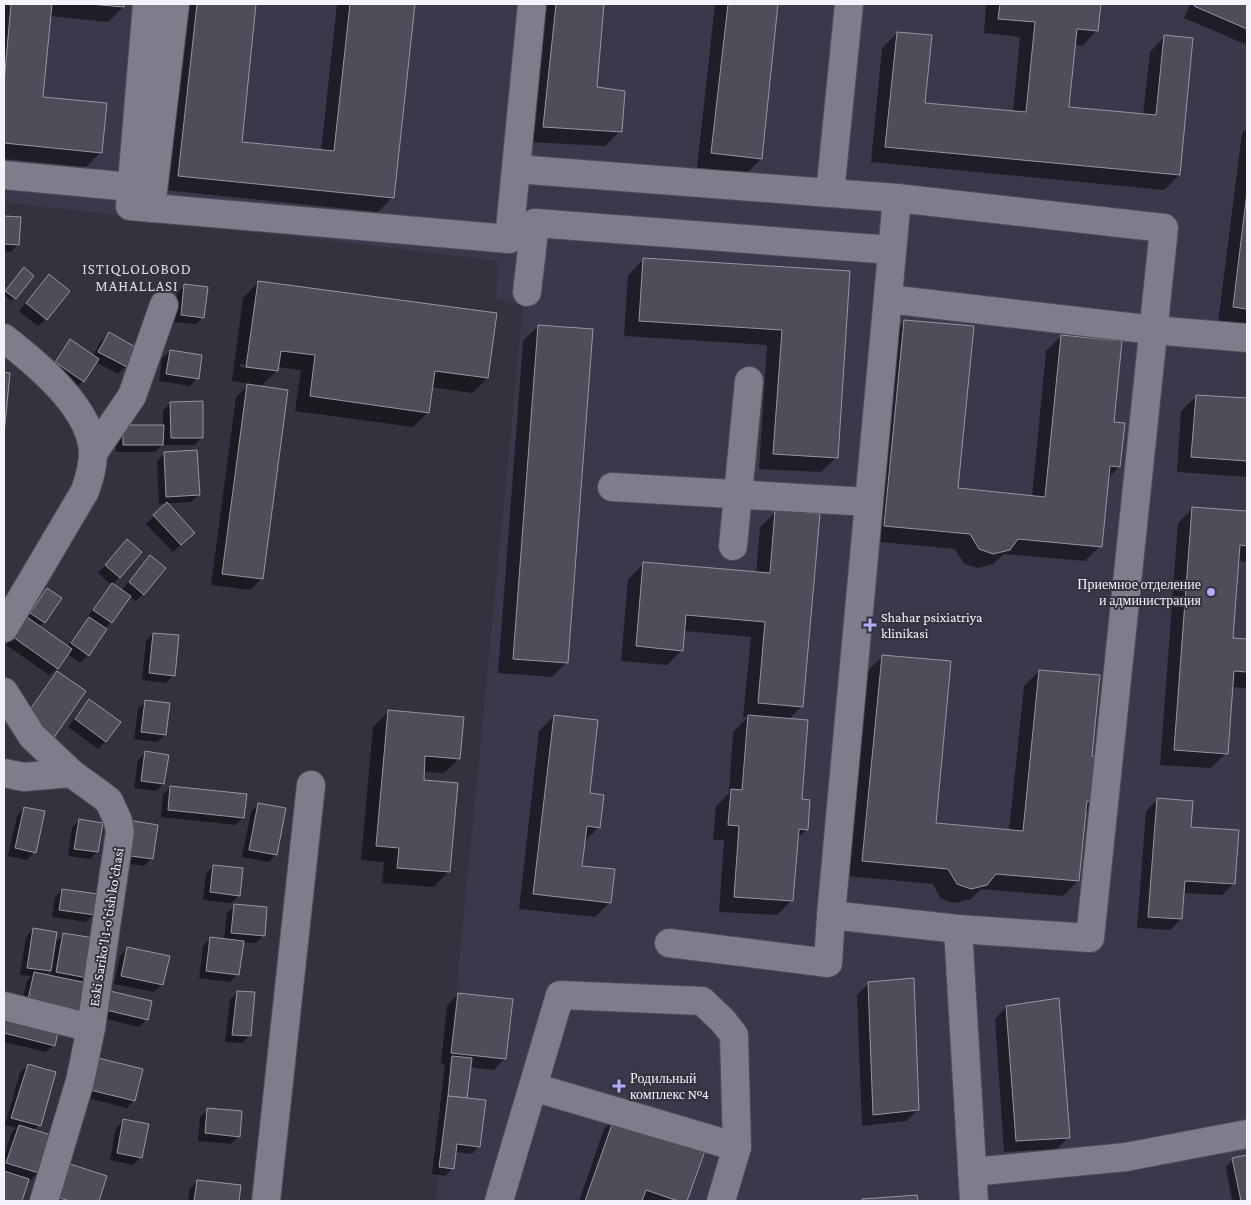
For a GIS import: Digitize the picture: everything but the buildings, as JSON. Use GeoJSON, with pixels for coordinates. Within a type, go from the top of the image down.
{"type":"FeatureCollection","features":[{"type":"Feature","properties":{"kind":"street"},"geometry":{"type":"LineString","coordinates":[[146,4],[130,206],[509,239],[535,223],[892,250]]}},
{"type":"Feature","properties":{"kind":"street"},"geometry":{"type":"LineString","coordinates":[[151,208],[175,4]]}},
{"type":"Feature","properties":{"kind":"street"},"geometry":{"type":"LineString","coordinates":[[509,239],[532,4]]}},
{"type":"Feature","properties":{"kind":"street"},"geometry":{"type":"LineString","coordinates":[[830,193],[849,4]]}},
{"type":"Feature","properties":{"kind":"street"},"geometry":{"type":"LineString","coordinates":[[516,169],[897,198],[1164,228],[1090,938],[958,929],[831,915]]}},
{"type":"Feature","properties":{"kind":"street"},"geometry":{"type":"LineString","coordinates":[[4,175],[131,188]]}},
{"type":"Feature","properties":{"kind":"street"},"geometry":{"type":"LineString","coordinates":[[669,943],[828,963],[897,198]]}},
{"type":"Feature","properties":{"kind":"street"},"geometry":{"type":"LineString","coordinates":[[527,292],[535,223]]}},
{"type":"Feature","properties":{"kind":"street"},"geometry":{"type":"LineString","coordinates":[[888,299],[1154,330],[1247,338]]}},
{"type":"Feature","properties":{"kind":"street"},"geometry":{"type":"LineString","coordinates":[[93,453],[132,396],[164,305]]}},
{"type":"Feature","properties":{"kind":"street"},"geometry":{"type":"LineString","coordinates":[[4,338],[51,378],[72,402],[90,436],[93,453],[85,491],[5,625]]}},
{"type":"Feature","properties":{"kind":"street"},"geometry":{"type":"LineString","coordinates":[[733,546],[749,381]]}},
{"type":"Feature","properties":{"kind":"street"},"geometry":{"type":"LineString","coordinates":[[612,487],[869,502]]}},
{"type":"Feature","properties":{"kind":"street","name":"Eski Sariko'l 1-o'tish ko'chasi"},"geometry":{"type":"LineString","coordinates":[[4,692],[32,736],[71,773],[108,801],[118,821],[120,832],[91,1028],[80,1081],[44,1201]]}},
{"type":"Feature","properties":{"kind":"street"},"geometry":{"type":"LineString","coordinates":[[4,773],[24,777],[71,773]]}},
{"type":"Feature","properties":{"kind":"street"},"geometry":{"type":"LineString","coordinates":[[266,1201],[311,785]]}},
{"type":"Feature","properties":{"kind":"street"},"geometry":{"type":"LineString","coordinates":[[958,929],[974,1201]]}},
{"type":"Feature","properties":{"kind":"street"},"geometry":{"type":"LineString","coordinates":[[499,1201],[560,995],[702,1001],[723,1021],[734,1035],[737,1147],[721,1201]]}},
{"type":"Feature","properties":{"kind":"street"},"geometry":{"type":"LineString","coordinates":[[4,1006],[91,1028]]}},
{"type":"Feature","properties":{"kind":"street"},"geometry":{"type":"LineString","coordinates":[[533,1087],[737,1147]]}},
{"type":"Feature","properties":{"kind":"street"},"geometry":{"type":"LineString","coordinates":[[972,1172],[1126,1157],[1247,1134]]}},
{"type":"Feature","properties":{"kind":"shaded area","name":"Shahar psixiatriya klinikasi"},"geometry":{"type":"Polygon","coordinates":[[[4,4],[1247,4],[1247,1201],[436,1201],[523,306],[496,298],[498,261],[4,202],[4,4]]]}},
{"type":"Feature","properties":{"kind":"place","name":"Приемное отделение и администрация"},"geometry":{"type":"Point","coordinates":[1211,592]}},
{"type":"Feature","properties":{"kind":"place","name":"Shahar psixiatriya klinikasi"},"geometry":{"type":"Point","coordinates":[870,625]}},
{"type":"Feature","properties":{"kind":"place","name":"Родильный комплекс №4"},"geometry":{"type":"Point","coordinates":[619,1086]}},
{"type":"Feature","properties":{"kind":"district","name":"ISTIQLOLOBOD MAHALLASI"},"geometry":{"type":"Point","coordinates":[137,278]}}]}
